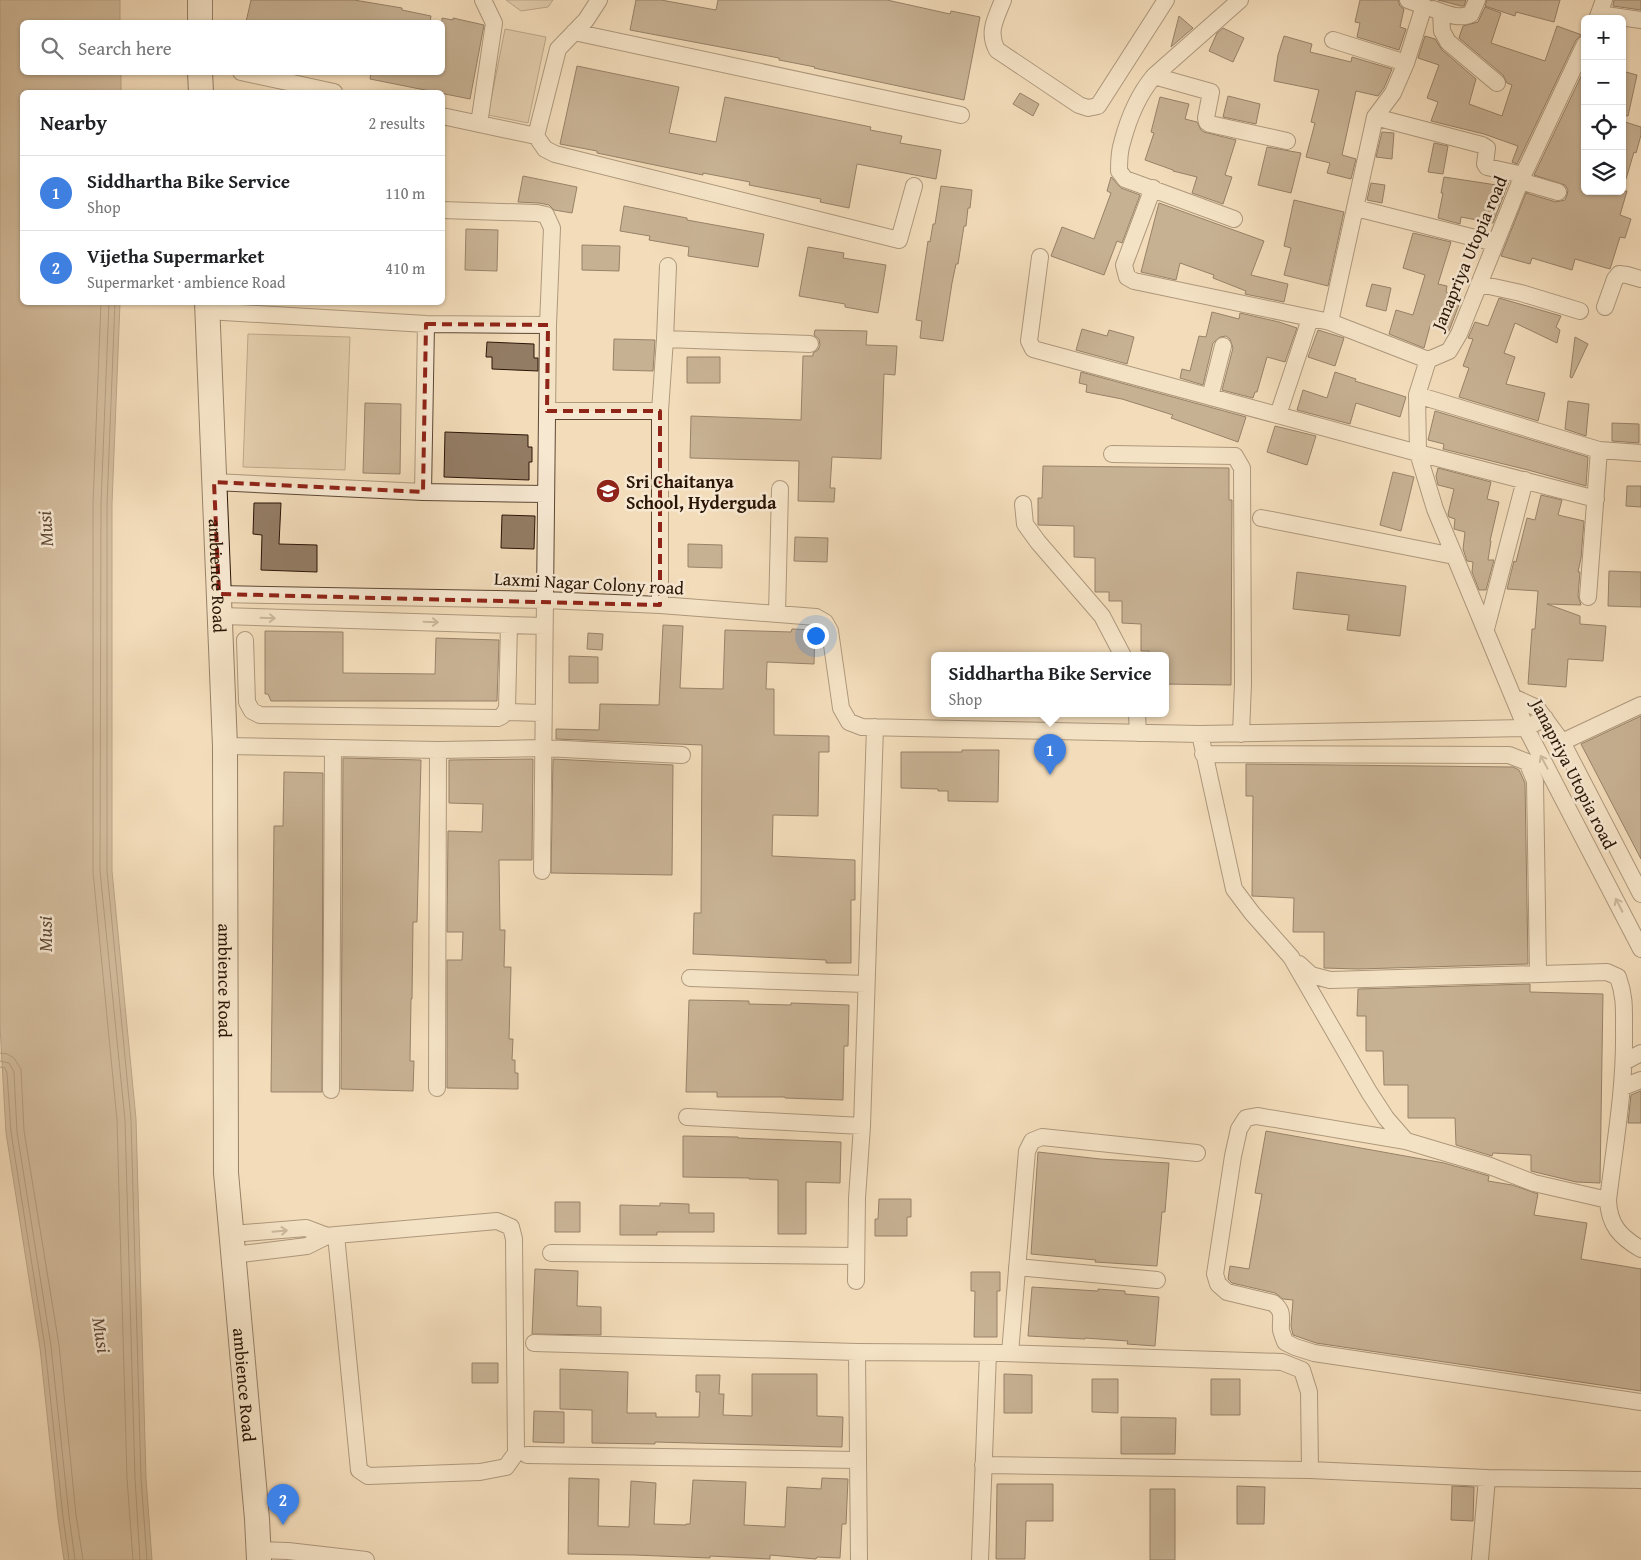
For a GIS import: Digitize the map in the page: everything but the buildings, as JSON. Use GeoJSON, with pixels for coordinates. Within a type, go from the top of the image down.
{"type":"FeatureCollection","features":[{"type":"Feature","properties":{"kind":"street"},"geometry":{"type":"LineString","coordinates":[[200,0],[200,20]]}},
{"type":"Feature","properties":{"kind":"street"},"geometry":{"type":"LineString","coordinates":[[536,136],[558,49],[595,8],[599,0]]}},
{"type":"Feature","properties":{"kind":"street"},"geometry":{"type":"LineString","coordinates":[[1003,0],[992,30],[992,42],[997,50],[1079,105],[1088,108],[1098,106],[1166,0]]}},
{"type":"Feature","properties":{"kind":"street"},"geometry":{"type":"LineString","coordinates":[[1234,219],[1125,179],[1119,171],[1121,145],[1134,109],[1147,85],[1154,76],[1240,0]]}},
{"type":"Feature","properties":{"kind":"street"},"geometry":{"type":"LineString","coordinates":[[1408,0],[1455,16],[1471,14],[1477,0]]}},
{"type":"Feature","properties":{"kind":"street"},"geometry":{"type":"LineString","coordinates":[[479,124],[494,23],[480,1]]}},
{"type":"Feature","properties":{"kind":"street"},"geometry":{"type":"LineString","coordinates":[[1330,322],[1375,116],[1393,93],[1406,63],[1424,6]]}},
{"type":"Feature","properties":{"kind":"street"},"geometry":{"type":"LineString","coordinates":[[1600,11],[1641,20]]}},
{"type":"Feature","properties":{"kind":"street"},"geometry":{"type":"LineString","coordinates":[[1441,12],[1442,31],[1448,42],[1497,83]]}},
{"type":"Feature","properties":{"kind":"street"},"geometry":{"type":"LineString","coordinates":[[574,32],[961,116]]}},
{"type":"Feature","properties":{"kind":"street"},"geometry":{"type":"LineString","coordinates":[[1333,40],[1406,63]]}},
{"type":"Feature","properties":{"kind":"street","name":"Janapriya Utopia road"},"geometry":{"type":"LineString","coordinates":[[1581,53],[1522,178],[1459,334],[1449,351],[1428,360],[1417,395],[1418,453],[1435,508],[1526,728],[1641,949]]}},
{"type":"Feature","properties":{"kind":"street"},"geometry":{"type":"LineString","coordinates":[[200,75],[200,90]]}},
{"type":"Feature","properties":{"kind":"street"},"geometry":{"type":"LineString","coordinates":[[255,75],[325,90]]}},
{"type":"Feature","properties":{"kind":"street"},"geometry":{"type":"LineString","coordinates":[[1154,76],[1211,92],[1206,118],[1210,124],[1287,141]]}},
{"type":"Feature","properties":{"kind":"street"},"geometry":{"type":"LineString","coordinates":[[1375,116],[1482,145],[1487,148],[1485,164],[1487,167],[1558,192]]}},
{"type":"Feature","properties":{"kind":"street"},"geometry":{"type":"LineString","coordinates":[[445,117],[536,136],[545,149],[556,154],[898,240],[914,186]]}},
{"type":"Feature","properties":{"kind":"street"},"geometry":{"type":"LineString","coordinates":[[1153,188],[1124,266],[1127,277],[1134,281],[1330,322],[1428,360]]}},
{"type":"Feature","properties":{"kind":"street"},"geometry":{"type":"LineString","coordinates":[[1356,208],[1496,243]]}},
{"type":"Feature","properties":{"kind":"street"},"geometry":{"type":"LineString","coordinates":[[445,210],[521,212],[546,215],[552,228],[548,325],[542,713],[544,748],[542,871]]}},
{"type":"Feature","properties":{"kind":"street"},"geometry":{"type":"LineString","coordinates":[[1040,257],[1029,341],[1033,349],[1596,499]]}},
{"type":"Feature","properties":{"kind":"street"},"geometry":{"type":"LineString","coordinates":[[660,605],[660,411],[668,266]]}},
{"type":"Feature","properties":{"kind":"street"},"geometry":{"type":"LineString","coordinates":[[1605,307],[1615,279],[1619,274],[1641,279]]}},
{"type":"Feature","properties":{"kind":"street"},"geometry":{"type":"LineString","coordinates":[[1480,284],[1521,293],[1580,311]]}},
{"type":"Feature","properties":{"kind":"street"},"geometry":{"type":"LineString","coordinates":[[207,307],[426,324],[548,325]]}},
{"type":"Feature","properties":{"kind":"street","name":"ambience Road"},"geometry":{"type":"LineString","coordinates":[[207,307],[225,746],[226,1173],[259,1555],[288,1551],[365,1560]]}},
{"type":"Feature","properties":{"kind":"street"},"geometry":{"type":"LineString","coordinates":[[1278,415],[1310,319]]}},
{"type":"Feature","properties":{"kind":"street"},"geometry":{"type":"LineString","coordinates":[[424,492],[426,324]]}},
{"type":"Feature","properties":{"kind":"street"},"geometry":{"type":"LineString","coordinates":[[665,339],[810,344]]}},
{"type":"Feature","properties":{"kind":"street"},"geometry":{"type":"LineString","coordinates":[[1210,397],[1223,346]]}},
{"type":"Feature","properties":{"kind":"street"},"geometry":{"type":"LineString","coordinates":[[1417,395],[1599,450],[1641,453]]}},
{"type":"Feature","properties":{"kind":"street"},"geometry":{"type":"LineString","coordinates":[[547,410],[660,411]]}},
{"type":"Feature","properties":{"kind":"street"},"geometry":{"type":"LineString","coordinates":[[1588,597],[1599,450]]}},
{"type":"Feature","properties":{"kind":"street"},"geometry":{"type":"LineString","coordinates":[[1112,454],[1235,456],[1242,468],[1243,683],[1241,734]]}},
{"type":"Feature","properties":{"kind":"street"},"geometry":{"type":"LineString","coordinates":[[1486,629],[1525,480]]}},
{"type":"Feature","properties":{"kind":"street"},"geometry":{"type":"LineString","coordinates":[[214,482],[424,492],[546,494]]}},
{"type":"Feature","properties":{"kind":"street"},"geometry":{"type":"LineString","coordinates":[[777,614],[780,489]]}},
{"type":"Feature","properties":{"kind":"street"},"geometry":{"type":"LineString","coordinates":[[1023,504],[1025,524],[1038,542],[1102,616],[1121,652]]}},
{"type":"Feature","properties":{"kind":"street"},"geometry":{"type":"LineString","coordinates":[[1260,518],[1454,556]]}},
{"type":"Feature","properties":{"kind":"street","name":"Laxmi Nagar Colony road"},"geometry":{"type":"LineString","coordinates":[[219,605],[545,600],[660,605],[816,617],[825,622],[830,632],[841,708],[849,722],[874,727]]}},
{"type":"Feature","properties":{"kind":"street"},"geometry":{"type":"LineString","coordinates":[[219,605],[544,626]]}},
{"type":"Feature","properties":{"kind":"street"},"geometry":{"type":"LineString","coordinates":[[506,712],[509,625]]}},
{"type":"Feature","properties":{"kind":"street"},"geometry":{"type":"LineString","coordinates":[[245,640],[246,702],[252,711],[260,715],[498,718],[506,712],[542,713]]}},
{"type":"Feature","properties":{"kind":"street","name":"Janapriya Utopia road"},"geometry":{"type":"LineString","coordinates":[[1513,696],[1537,708],[1567,739],[1641,891]]}},
{"type":"Feature","properties":{"kind":"street"},"geometry":{"type":"LineString","coordinates":[[1567,739],[1641,705]]}},
{"type":"Feature","properties":{"kind":"street"},"geometry":{"type":"LineString","coordinates":[[1137,717],[1138,733]]}},
{"type":"Feature","properties":{"kind":"street"},"geometry":{"type":"LineString","coordinates":[[856,1282],[874,727],[1241,734],[1526,728],[1545,718]]}},
{"type":"Feature","properties":{"kind":"street"},"geometry":{"type":"LineString","coordinates":[[1200,734],[1234,889],[1252,913],[1311,976],[1330,980],[1607,972],[1618,977],[1623,992],[1623,1087],[1608,1200],[1609,1210],[1615,1227],[1626,1240],[1641,1249]]}},
{"type":"Feature","properties":{"kind":"street"},"geometry":{"type":"LineString","coordinates":[[225,746],[438,750],[544,748],[682,754]]}},
{"type":"Feature","properties":{"kind":"street"},"geometry":{"type":"LineString","coordinates":[[331,1090],[333,748]]}},
{"type":"Feature","properties":{"kind":"street"},"geometry":{"type":"LineString","coordinates":[[437,1088],[438,750]]}},
{"type":"Feature","properties":{"kind":"street"},"geometry":{"type":"LineString","coordinates":[[1203,754],[1509,755],[1527,762],[1535,781],[1538,973]]}},
{"type":"Feature","properties":{"kind":"street"},"geometry":{"type":"LineString","coordinates":[[1576,757],[1629,852]]}},
{"type":"Feature","properties":{"kind":"street"},"geometry":{"type":"LineString","coordinates":[[1291,956],[1369,1092],[1386,1118],[1406,1141]]}},
{"type":"Feature","properties":{"kind":"street"},"geometry":{"type":"LineString","coordinates":[[690,978],[866,984]]}},
{"type":"Feature","properties":{"kind":"street"},"geometry":{"type":"LineString","coordinates":[[1624,1062],[1641,1053]]}},
{"type":"Feature","properties":{"kind":"street"},"geometry":{"type":"LineString","coordinates":[[1623,1087],[1641,1080]]}},
{"type":"Feature","properties":{"kind":"street"},"geometry":{"type":"LineString","coordinates":[[1608,1200],[1534,1183],[1490,1166],[1406,1141],[1258,1116],[1246,1118],[1239,1129],[1233,1156],[1216,1274],[1218,1284],[1227,1292],[1273,1304],[1279,1308],[1282,1315],[1281,1332],[1285,1342],[1314,1353],[1641,1402]]}},
{"type":"Feature","properties":{"kind":"street"},"geometry":{"type":"LineString","coordinates":[[687,1117],[862,1126]]}},
{"type":"Feature","properties":{"kind":"street"},"geometry":{"type":"LineString","coordinates":[[1010,1353],[1027,1151],[1032,1141],[1042,1137],[1197,1153]]}},
{"type":"Feature","properties":{"kind":"street"},"geometry":{"type":"LineString","coordinates":[[232,1245],[307,1246],[332,1236],[497,1221],[511,1227],[514,1239],[516,1453],[506,1467],[480,1472],[368,1476],[359,1470],[332,1236]]}},
{"type":"Feature","properties":{"kind":"street"},"geometry":{"type":"LineString","coordinates":[[551,1253],[856,1256]]}},
{"type":"Feature","properties":{"kind":"street"},"geometry":{"type":"LineString","coordinates":[[1017,1267],[1157,1280]]}},
{"type":"Feature","properties":{"kind":"street"},"geometry":{"type":"LineString","coordinates":[[534,1342],[857,1352],[1010,1353],[1282,1362],[1302,1370],[1310,1392],[1310,1470]]}},
{"type":"Feature","properties":{"kind":"street"},"geometry":{"type":"LineString","coordinates":[[857,1352],[859,1560]]}},
{"type":"Feature","properties":{"kind":"street"},"geometry":{"type":"LineString","coordinates":[[980,1560],[988,1353]]}},
{"type":"Feature","properties":{"kind":"street"},"geometry":{"type":"LineString","coordinates":[[527,1455],[858,1460]]}},
{"type":"Feature","properties":{"kind":"street"},"geometry":{"type":"LineString","coordinates":[[984,1465],[1310,1470],[1487,1478],[1641,1480]]}},
{"type":"Feature","properties":{"kind":"street"},"geometry":{"type":"LineString","coordinates":[[1480,1560],[1487,1478]]}},
{"type":"Feature","properties":{"kind":"highlighted area"},"geometry":{"type":"Polygon","coordinates":[[[426,324],[548,325],[547,411],[660,411],[660,605],[219,594],[214,482],[423,492],[426,324]]]}},
{"type":"Feature","properties":{"kind":"shaded area"},"geometry":{"type":"Polygon","coordinates":[[[506,0],[553,0],[548,7],[521,11],[506,0]]]}},
{"type":"Feature","properties":{"kind":"shaded area"},"geometry":{"type":"Polygon","coordinates":[[[505,29],[546,37],[528,123],[488,115],[505,29]]]}},
{"type":"Feature","properties":{"kind":"shaded area"},"geometry":{"type":"Polygon","coordinates":[[[248,334],[350,337],[345,470],[243,467],[248,334]]]}},
{"type":"Feature","properties":{"kind":"water","name":"Musi"},"geometry":{"type":"Polygon","coordinates":[[[0,0],[120,0],[120,20],[20,20],[20,75],[121,75],[121,90],[20,90],[20,305],[120,305],[112,504],[112,871],[136,1119],[146,1478],[152,1560],[64,1560],[40,1348],[6,1133],[0,1026],[0,0]]]}},
{"type":"Feature","properties":{"kind":"place","name":"Sri Chaitanya School, Hyderguda"},"geometry":{"type":"Point","coordinates":[608,491]}},
{"type":"Feature","properties":{"kind":"place","name":"Siddhartha Bike Service"},"geometry":{"type":"Point","coordinates":[1050,775]}},
{"type":"Feature","properties":{"kind":"place","name":"Vijetha Supermarket"},"geometry":{"type":"Point","coordinates":[283,1525]}}]}
